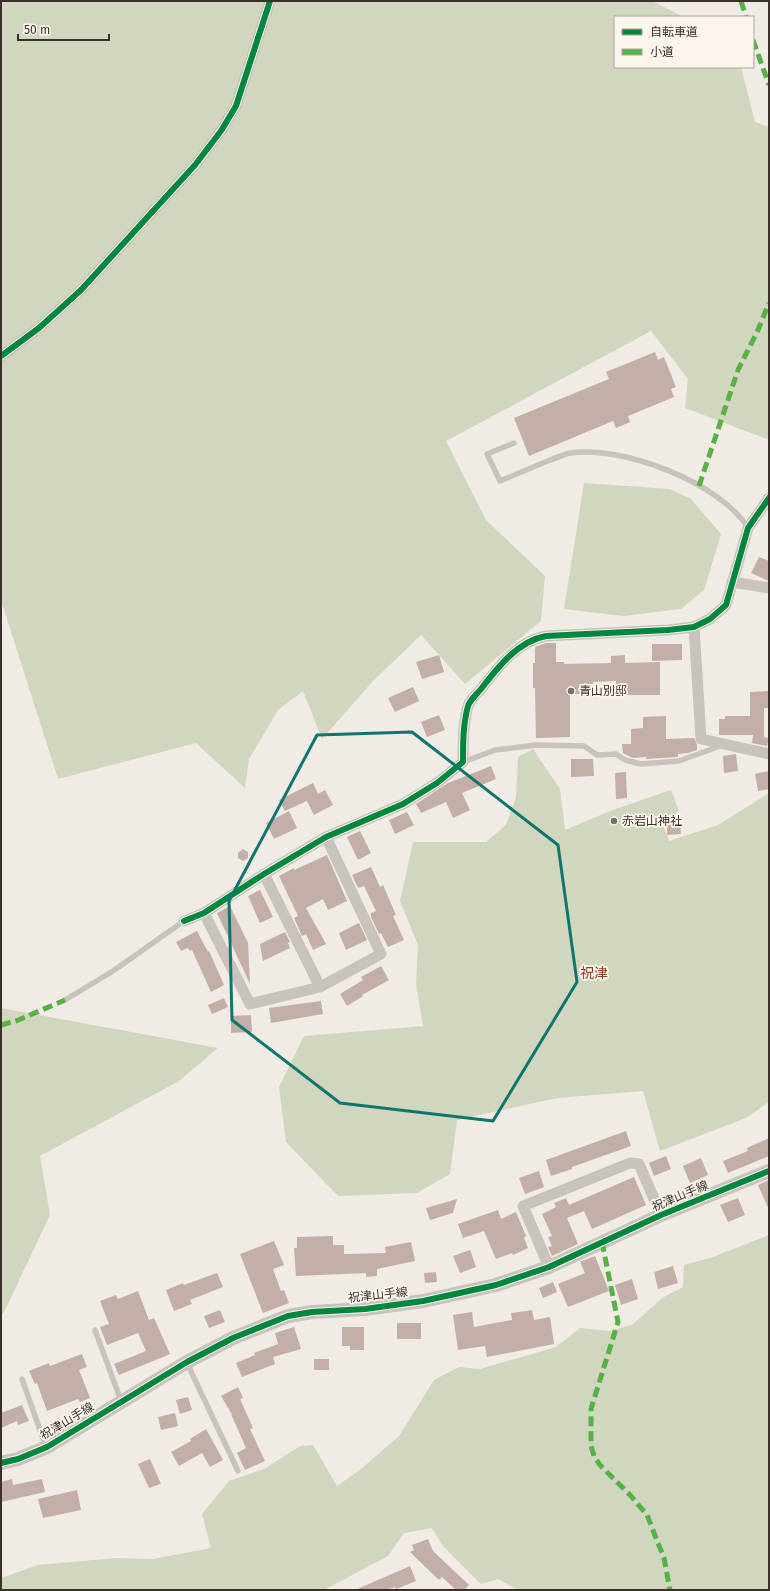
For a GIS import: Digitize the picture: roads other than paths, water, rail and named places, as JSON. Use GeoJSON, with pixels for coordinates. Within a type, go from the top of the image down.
{"type":"FeatureCollection","features":[{"type":"Feature","properties":{"kind":"street"},"geometry":{"type":"LineString","coordinates":[[1,356],[39,328],[81,290],[195,165],[236,106],[270,1]]}},
{"type":"Feature","properties":{"kind":"street"},"geometry":{"type":"LineString","coordinates":[[184,921],[204,913],[264,874],[326,837],[403,804],[437,783],[463,762],[463,740],[468,705],[506,658],[535,638],[546,636],[668,630],[694,627],[710,619],[726,605],[748,528],[769,498]]}},
{"type":"Feature","properties":{"kind":"street"},"geometry":{"type":"LineString","coordinates":[[732,582],[769,588]]}},
{"type":"Feature","properties":{"kind":"street"},"geometry":{"type":"LineString","coordinates":[[694,627],[701,739],[769,754]]}},
{"type":"Feature","properties":{"kind":"street"},"geometry":{"type":"LineString","coordinates":[[204,913],[250,1004],[320,987],[381,954],[326,837]]}},
{"type":"Feature","properties":{"kind":"street"},"geometry":{"type":"LineString","coordinates":[[264,874],[320,987]]}},
{"type":"Feature","properties":{"kind":"street"},"geometry":{"type":"LineString","coordinates":[[549,1267],[523,1206],[630,1163],[639,1164],[661,1215]]}},
{"type":"Feature","properties":{"kind":"street","name":"祝津山手線"},"geometry":{"type":"LineString","coordinates":[[1,1463],[18,1459],[47,1447],[187,1362],[232,1338],[288,1316],[312,1312],[365,1309],[423,1301],[496,1285],[549,1267],[661,1215],[769,1171]]}},
{"type":"Feature","properties":{"kind":"lane"},"geometry":{"type":"LineString","coordinates":[[514,443],[487,454],[500,481],[569,453],[587,452],[629,457],[673,473],[699,486],[727,504],[741,517],[748,528]]}},
{"type":"Feature","properties":{"kind":"lane"},"geometry":{"type":"LineString","coordinates":[[463,762],[495,750],[536,745],[584,746],[597,755],[616,754],[625,760],[641,764],[679,761],[725,744]]}},
{"type":"Feature","properties":{"kind":"lane"},"geometry":{"type":"LineString","coordinates":[[65,1000],[113,971],[184,921]]}},
{"type":"Feature","properties":{"kind":"lane"},"geometry":{"type":"LineString","coordinates":[[95,1330],[122,1401]]}},
{"type":"Feature","properties":{"kind":"lane"},"geometry":{"type":"LineString","coordinates":[[187,1362],[238,1471]]}},
{"type":"Feature","properties":{"kind":"lane"},"geometry":{"type":"LineString","coordinates":[[22,1379],[47,1447]]}},
{"type":"Feature","properties":{"kind":"place","name":"青山別邸"},"geometry":{"type":"Point","coordinates":[571,691]}},
{"type":"Feature","properties":{"kind":"place","name":"赤岩山神社"},"geometry":{"type":"Point","coordinates":[614,821]}},
{"type":"Feature","properties":{"kind":"district","name":"祝津"},"geometry":{"type":"Point","coordinates":[594,973]}}]}
